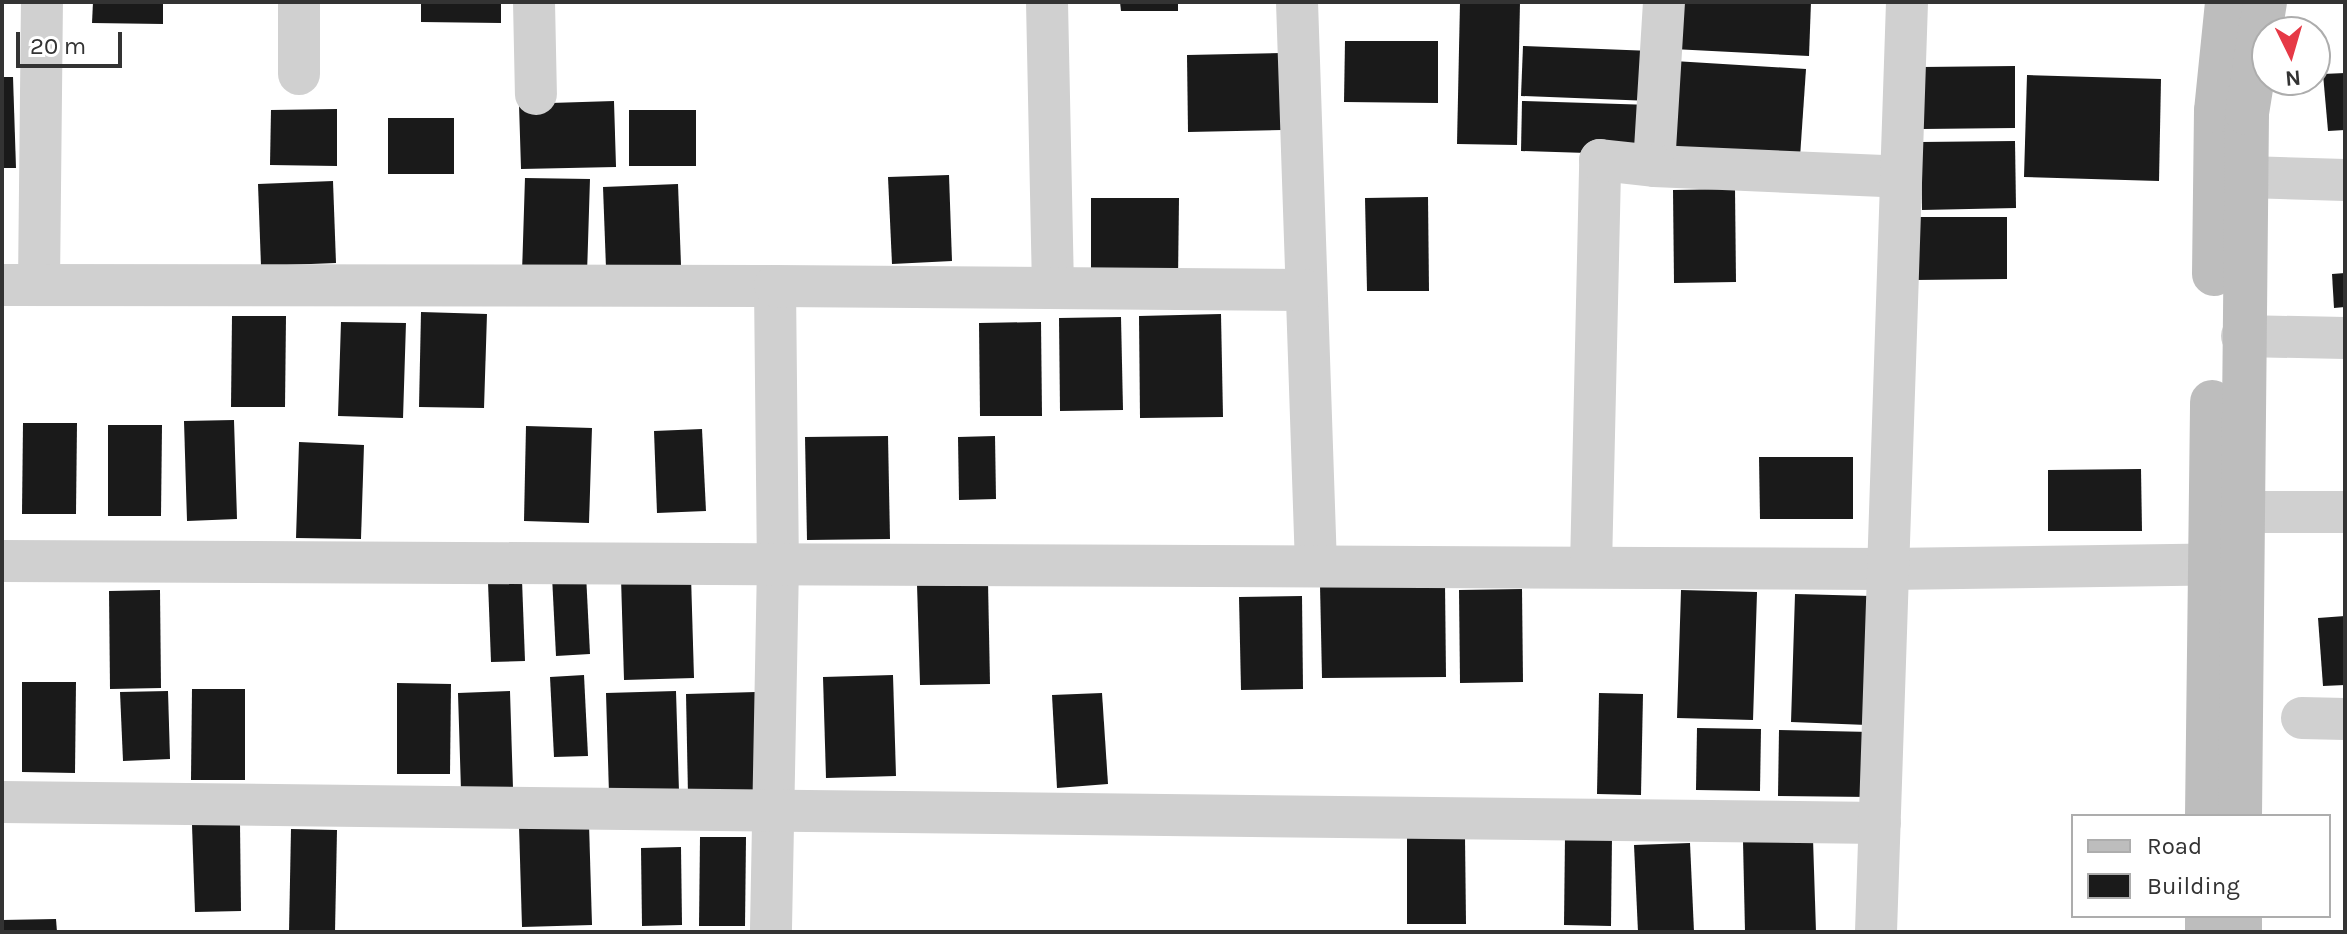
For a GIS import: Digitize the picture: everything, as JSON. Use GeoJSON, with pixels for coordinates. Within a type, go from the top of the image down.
{"type":"FeatureCollection","features":[{"type":"Feature","properties":{"kind":"main road"},"geometry":{"type":"LineString","coordinates":[[2227,2],[2216,111],[2225,564],[2240,814]]}},
{"type":"Feature","properties":{"kind":"main road"},"geometry":{"type":"LineString","coordinates":[[2207,814],[2225,564],[2241,512],[2247,113],[2265,2]]}},
{"type":"Feature","properties":{"kind":"street"},"geometry":{"type":"LineString","coordinates":[[42,2],[20,284],[1053,284],[1305,290]]}},
{"type":"Feature","properties":{"kind":"street"},"geometry":{"type":"LineString","coordinates":[[299,2],[299,74]]}},
{"type":"Feature","properties":{"kind":"street"},"geometry":{"type":"LineString","coordinates":[[534,2],[536,94]]}},
{"type":"Feature","properties":{"kind":"street"},"geometry":{"type":"LineString","coordinates":[[1047,2],[1053,284]]}},
{"type":"Feature","properties":{"kind":"street"},"geometry":{"type":"LineString","coordinates":[[1297,2],[1316,566]]}},
{"type":"Feature","properties":{"kind":"street"},"geometry":{"type":"LineString","coordinates":[[1654,166],[1664,2]]}},
{"type":"Feature","properties":{"kind":"street"},"geometry":{"type":"LineString","coordinates":[[1876,932],[1907,2]]}},
{"type":"Feature","properties":{"kind":"street"},"geometry":{"type":"LineString","coordinates":[[1591,567],[1600,160],[1654,166],[1901,177]]}},
{"type":"Feature","properties":{"kind":"street"},"geometry":{"type":"LineString","coordinates":[[2247,177],[2345,180]]}},
{"type":"Feature","properties":{"kind":"street"},"geometry":{"type":"LineString","coordinates":[[771,932],[778,564],[775,286]]}},
{"type":"Feature","properties":{"kind":"street"},"geometry":{"type":"LineString","coordinates":[[2242,336],[2345,338]]}},
{"type":"Feature","properties":{"kind":"street"},"geometry":{"type":"LineString","coordinates":[[2241,512],[2345,512]]}},
{"type":"Feature","properties":{"kind":"street"},"geometry":{"type":"LineString","coordinates":[[2,561],[1888,569],[2225,564]]}},
{"type":"Feature","properties":{"kind":"street"},"geometry":{"type":"LineString","coordinates":[[2302,718],[2345,719]]}},
{"type":"Feature","properties":{"kind":"street"},"geometry":{"type":"LineString","coordinates":[[2,802],[1880,823]]}},
{"type":"Feature","properties":{"kind":"building"},"geometry":{"type":"Polygon","coordinates":[[[93,2],[163,2],[163,24],[92,23],[93,2]]]}},
{"type":"Feature","properties":{"kind":"building"},"geometry":{"type":"Polygon","coordinates":[[[421,2],[501,2],[501,23],[421,22],[421,2]]]}},
{"type":"Feature","properties":{"kind":"building"},"geometry":{"type":"Polygon","coordinates":[[[1120,2],[1178,2],[1178,11],[1121,11],[1120,2]]]}},
{"type":"Feature","properties":{"kind":"building"},"geometry":{"type":"Polygon","coordinates":[[[1460,2],[1520,2],[1517,145],[1457,144],[1460,2]]]}},
{"type":"Feature","properties":{"kind":"building"},"geometry":{"type":"Polygon","coordinates":[[[1676,2],[1811,2],[1809,56],[1673,49],[1676,2]]]}},
{"type":"Feature","properties":{"kind":"building"},"geometry":{"type":"Polygon","coordinates":[[[1345,41],[1438,41],[1438,103],[1344,102],[1345,41]]]}},
{"type":"Feature","properties":{"kind":"building"},"geometry":{"type":"Polygon","coordinates":[[[1523,46],[1652,51],[1651,101],[1521,96],[1523,46]]]}},
{"type":"Feature","properties":{"kind":"building"},"geometry":{"type":"Polygon","coordinates":[[[1281,53],[1282,130],[1188,132],[1187,55],[1281,53]]]}},
{"type":"Feature","properties":{"kind":"building"},"geometry":{"type":"Polygon","coordinates":[[[1674,61],[1806,69],[1800,157],[1668,148],[1674,61]]]}},
{"type":"Feature","properties":{"kind":"building"},"geometry":{"type":"Polygon","coordinates":[[[2015,66],[2015,128],[1922,129],[1922,67],[2015,66]]]}},
{"type":"Feature","properties":{"kind":"building"},"geometry":{"type":"Polygon","coordinates":[[[2345,73],[2345,130],[2328,131],[2325,96],[2331,96],[2331,74],[2345,73]]]}},
{"type":"Feature","properties":{"kind":"building"},"geometry":{"type":"Polygon","coordinates":[[[2027,75],[2161,79],[2159,181],[2024,177],[2027,75]]]}},
{"type":"Feature","properties":{"kind":"building"},"geometry":{"type":"Polygon","coordinates":[[[2,77],[13,77],[16,168],[2,168],[2,77]]]}},
{"type":"Feature","properties":{"kind":"building"},"geometry":{"type":"Polygon","coordinates":[[[614,101],[616,167],[521,169],[519,104],[614,101]]]}},
{"type":"Feature","properties":{"kind":"building"},"geometry":{"type":"Polygon","coordinates":[[[1522,101],[1652,105],[1650,155],[1521,151],[1522,101]]]}},
{"type":"Feature","properties":{"kind":"building"},"geometry":{"type":"Polygon","coordinates":[[[337,109],[337,166],[270,165],[271,110],[337,109]]]}},
{"type":"Feature","properties":{"kind":"building"},"geometry":{"type":"Polygon","coordinates":[[[629,110],[696,110],[696,166],[629,166],[629,110]]]}},
{"type":"Feature","properties":{"kind":"building"},"geometry":{"type":"Polygon","coordinates":[[[388,118],[454,118],[454,174],[388,174],[388,118]]]}},
{"type":"Feature","properties":{"kind":"building"},"geometry":{"type":"Polygon","coordinates":[[[2015,141],[2016,208],[1922,210],[1921,142],[2015,141]]]}},
{"type":"Feature","properties":{"kind":"building"},"geometry":{"type":"Polygon","coordinates":[[[949,175],[952,261],[892,264],[888,177],[949,175]]]}},
{"type":"Feature","properties":{"kind":"building"},"geometry":{"type":"Polygon","coordinates":[[[525,178],[590,179],[587,274],[522,273],[525,178]]]}},
{"type":"Feature","properties":{"kind":"building"},"geometry":{"type":"Polygon","coordinates":[[[333,181],[336,263],[261,266],[258,184],[333,181]]]}},
{"type":"Feature","properties":{"kind":"building"},"geometry":{"type":"Polygon","coordinates":[[[678,184],[681,265],[606,268],[603,187],[678,184]]]}},
{"type":"Feature","properties":{"kind":"building"},"geometry":{"type":"Polygon","coordinates":[[[1735,189],[1736,282],[1674,283],[1673,190],[1735,189]]]}},
{"type":"Feature","properties":{"kind":"building"},"geometry":{"type":"Polygon","coordinates":[[[1428,197],[1429,291],[1367,291],[1365,198],[1428,197]]]}},
{"type":"Feature","properties":{"kind":"building"},"geometry":{"type":"Polygon","coordinates":[[[1091,198],[1179,198],[1178,280],[1091,279],[1091,198]]]}},
{"type":"Feature","properties":{"kind":"building"},"geometry":{"type":"Polygon","coordinates":[[[1913,217],[2007,217],[2007,279],[1914,280],[1913,217]]]}},
{"type":"Feature","properties":{"kind":"building"},"geometry":{"type":"Polygon","coordinates":[[[2345,273],[2345,307],[2334,308],[2332,274],[2345,273]]]}},
{"type":"Feature","properties":{"kind":"building"},"geometry":{"type":"Polygon","coordinates":[[[421,312],[487,314],[484,408],[419,407],[421,312]]]}},
{"type":"Feature","properties":{"kind":"building"},"geometry":{"type":"Polygon","coordinates":[[[1221,314],[1223,417],[1140,418],[1139,316],[1221,314]]]}},
{"type":"Feature","properties":{"kind":"building"},"geometry":{"type":"Polygon","coordinates":[[[232,316],[286,316],[285,407],[231,407],[232,316]]]}},
{"type":"Feature","properties":{"kind":"building"},"geometry":{"type":"Polygon","coordinates":[[[1121,317],[1123,410],[1060,411],[1059,318],[1121,317]]]}},
{"type":"Feature","properties":{"kind":"building"},"geometry":{"type":"Polygon","coordinates":[[[341,322],[406,323],[403,418],[338,416],[341,322]]]}},
{"type":"Feature","properties":{"kind":"building"},"geometry":{"type":"Polygon","coordinates":[[[1041,322],[1042,416],[980,416],[979,323],[1041,322]]]}},
{"type":"Feature","properties":{"kind":"building"},"geometry":{"type":"Polygon","coordinates":[[[234,420],[237,519],[187,521],[184,421],[234,420]]]}},
{"type":"Feature","properties":{"kind":"building"},"geometry":{"type":"Polygon","coordinates":[[[23,423],[77,423],[76,514],[22,514],[23,423]]]}},
{"type":"Feature","properties":{"kind":"building"},"geometry":{"type":"Polygon","coordinates":[[[108,425],[162,425],[161,516],[108,516],[108,425]]]}},
{"type":"Feature","properties":{"kind":"building"},"geometry":{"type":"Polygon","coordinates":[[[526,426],[592,428],[589,523],[524,521],[526,426]]]}},
{"type":"Feature","properties":{"kind":"building"},"geometry":{"type":"Polygon","coordinates":[[[702,429],[706,511],[657,513],[654,431],[702,429]]]}},
{"type":"Feature","properties":{"kind":"building"},"geometry":{"type":"Polygon","coordinates":[[[888,436],[890,539],[807,540],[805,437],[888,436]]]}},
{"type":"Feature","properties":{"kind":"building"},"geometry":{"type":"Polygon","coordinates":[[[995,436],[996,499],[959,500],[958,437],[995,436]]]}},
{"type":"Feature","properties":{"kind":"building"},"geometry":{"type":"Polygon","coordinates":[[[299,442],[364,445],[361,539],[296,538],[299,442]]]}},
{"type":"Feature","properties":{"kind":"building"},"geometry":{"type":"Polygon","coordinates":[[[1759,457],[1853,457],[1853,519],[1760,519],[1759,457]]]}},
{"type":"Feature","properties":{"kind":"building"},"geometry":{"type":"Polygon","coordinates":[[[2141,469],[2142,531],[2048,531],[2048,470],[2141,469]]]}},
{"type":"Feature","properties":{"kind":"building"},"geometry":{"type":"Polygon","coordinates":[[[586,574],[590,654],[556,656],[552,576],[586,574]]]}},
{"type":"Feature","properties":{"kind":"building"},"geometry":{"type":"Polygon","coordinates":[[[691,576],[694,678],[624,680],[621,578],[691,576]]]}},
{"type":"Feature","properties":{"kind":"building"},"geometry":{"type":"Polygon","coordinates":[[[522,580],[525,661],[491,662],[488,582],[522,580]]]}},
{"type":"Feature","properties":{"kind":"building"},"geometry":{"type":"Polygon","coordinates":[[[988,582],[990,684],[920,685],[917,584],[988,582]]]}},
{"type":"Feature","properties":{"kind":"building"},"geometry":{"type":"Polygon","coordinates":[[[1445,584],[1446,677],[1322,678],[1320,585],[1445,584]]]}},
{"type":"Feature","properties":{"kind":"building"},"geometry":{"type":"Polygon","coordinates":[[[1522,589],[1523,682],[1460,683],[1459,590],[1522,589]]]}},
{"type":"Feature","properties":{"kind":"building"},"geometry":{"type":"Polygon","coordinates":[[[160,590],[161,688],[110,689],[109,591],[160,590]]]}},
{"type":"Feature","properties":{"kind":"building"},"geometry":{"type":"Polygon","coordinates":[[[1681,590],[1757,592],[1753,720],[1677,718],[1681,590]]]}},
{"type":"Feature","properties":{"kind":"building"},"geometry":{"type":"Polygon","coordinates":[[[1795,594],[1871,596],[1867,725],[1791,722],[1795,594]]]}},
{"type":"Feature","properties":{"kind":"building"},"geometry":{"type":"Polygon","coordinates":[[[1302,596],[1303,689],[1241,690],[1239,597],[1302,596]]]}},
{"type":"Feature","properties":{"kind":"building"},"geometry":{"type":"Polygon","coordinates":[[[2345,616],[2345,685],[2323,686],[2318,618],[2345,616]]]}},
{"type":"Feature","properties":{"kind":"building"},"geometry":{"type":"Polygon","coordinates":[[[584,675],[588,756],[554,757],[550,677],[584,675]]]}},
{"type":"Feature","properties":{"kind":"building"},"geometry":{"type":"Polygon","coordinates":[[[893,675],[896,776],[826,778],[823,677],[893,675]]]}},
{"type":"Feature","properties":{"kind":"building"},"geometry":{"type":"Polygon","coordinates":[[[22,682],[76,682],[75,773],[22,772],[22,682]]]}},
{"type":"Feature","properties":{"kind":"building"},"geometry":{"type":"Polygon","coordinates":[[[397,683],[451,684],[450,774],[397,774],[397,683]]]}},
{"type":"Feature","properties":{"kind":"building"},"geometry":{"type":"Polygon","coordinates":[[[192,689],[245,689],[245,780],[191,780],[192,689]]]}},
{"type":"Feature","properties":{"kind":"building"},"geometry":{"type":"Polygon","coordinates":[[[168,691],[170,759],[123,761],[120,692],[168,691]]]}},
{"type":"Feature","properties":{"kind":"building"},"geometry":{"type":"Polygon","coordinates":[[[510,691],[513,789],[461,791],[458,693],[510,691]]]}},
{"type":"Feature","properties":{"kind":"building"},"geometry":{"type":"Polygon","coordinates":[[[676,691],[679,792],[609,794],[606,693],[676,691]]]}},
{"type":"Feature","properties":{"kind":"building"},"geometry":{"type":"Polygon","coordinates":[[[756,692],[759,793],[688,795],[686,694],[756,692]]]}},
{"type":"Feature","properties":{"kind":"building"},"geometry":{"type":"Polygon","coordinates":[[[1102,693],[1108,784],[1057,788],[1052,695],[1102,693]]]}},
{"type":"Feature","properties":{"kind":"building"},"geometry":{"type":"Polygon","coordinates":[[[1599,693],[1643,694],[1641,795],[1597,794],[1599,693]]]}},
{"type":"Feature","properties":{"kind":"building"},"geometry":{"type":"Polygon","coordinates":[[[1697,728],[1761,729],[1760,791],[1696,790],[1697,728]]]}},
{"type":"Feature","properties":{"kind":"building"},"geometry":{"type":"Polygon","coordinates":[[[1779,730],[1871,732],[1870,797],[1778,796],[1779,730]]]}},
{"type":"Feature","properties":{"kind":"building"},"geometry":{"type":"Polygon","coordinates":[[[240,824],[241,911],[195,912],[192,825],[240,824]]]}},
{"type":"Feature","properties":{"kind":"building"},"geometry":{"type":"Polygon","coordinates":[[[589,824],[592,925],[522,927],[519,826],[589,824]]]}},
{"type":"Feature","properties":{"kind":"building"},"geometry":{"type":"Polygon","coordinates":[[[291,829],[337,830],[335,932],[289,932],[291,829]]]}},
{"type":"Feature","properties":{"kind":"building"},"geometry":{"type":"Polygon","coordinates":[[[1565,836],[1612,836],[1611,926],[1564,925],[1565,836]]]}},
{"type":"Feature","properties":{"kind":"building"},"geometry":{"type":"Polygon","coordinates":[[[700,837],[746,837],[745,926],[699,926],[700,837]]]}},
{"type":"Feature","properties":{"kind":"building"},"geometry":{"type":"Polygon","coordinates":[[[1407,837],[1465,837],[1466,924],[1407,924],[1407,837]]]}},
{"type":"Feature","properties":{"kind":"building"},"geometry":{"type":"Polygon","coordinates":[[[1813,839],[1816,932],[1745,932],[1743,841],[1813,839]]]}},
{"type":"Feature","properties":{"kind":"building"},"geometry":{"type":"Polygon","coordinates":[[[1690,843],[1694,932],[1638,932],[1634,845],[1690,843]]]}},
{"type":"Feature","properties":{"kind":"building"},"geometry":{"type":"Polygon","coordinates":[[[681,847],[682,925],[642,926],[641,848],[681,847]]]}},
{"type":"Feature","properties":{"kind":"building"},"geometry":{"type":"Polygon","coordinates":[[[56,919],[57,932],[2,932],[2,920],[56,919]]]}}]}
